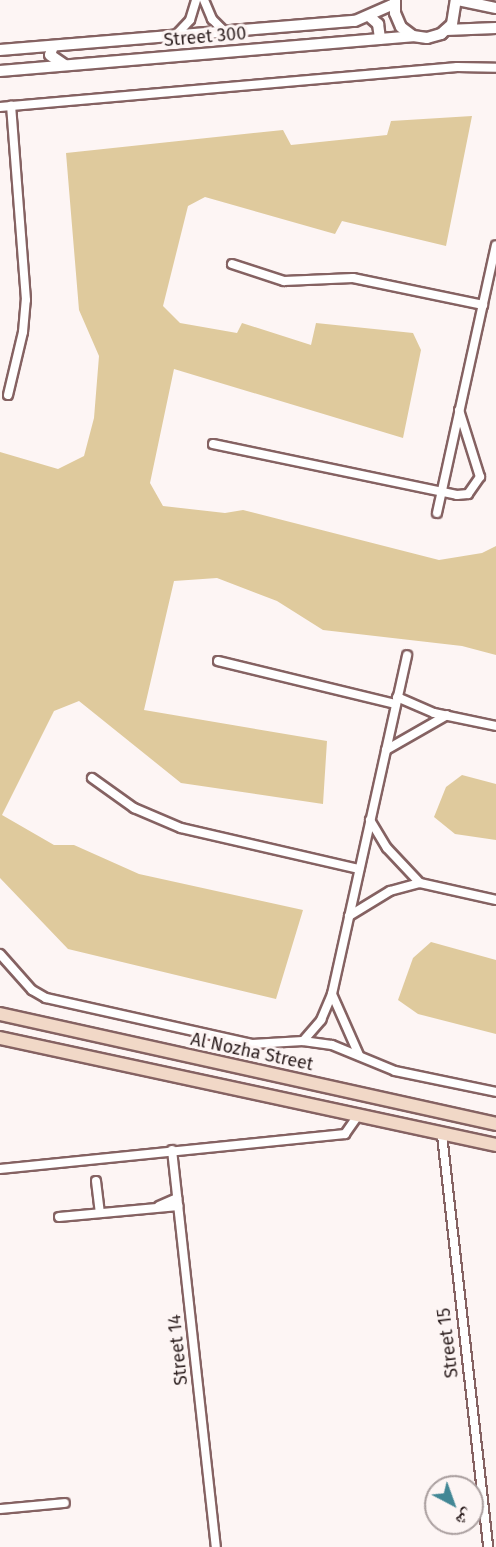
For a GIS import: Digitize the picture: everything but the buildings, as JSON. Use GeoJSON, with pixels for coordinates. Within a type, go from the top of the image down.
{"type":"FeatureCollection","features":[{"type":"Feature","properties":{"kind":"main road","name":"Al Nozha Street"},"geometry":{"type":"LineString","coordinates":[[0,1014],[496,1124]]}},
{"type":"Feature","properties":{"kind":"main road"},"geometry":{"type":"LineString","coordinates":[[0,1038],[496,1145]]}},
{"type":"Feature","properties":{"kind":"main road"},"geometry":{"type":"LineString","coordinates":[[302,1102],[310,1091],[306,1082]]}},
{"type":"Feature","properties":{"kind":"main road"},"geometry":{"type":"LineString","coordinates":[[336,1110],[333,1095],[341,1089]]}},
{"type":"Feature","properties":{"kind":"street"},"geometry":{"type":"LineString","coordinates":[[177,34],[193,13],[196,0]]}},
{"type":"Feature","properties":{"kind":"street"},"geometry":{"type":"LineString","coordinates":[[204,0],[208,13],[223,30]]}},
{"type":"Feature","properties":{"kind":"street"},"geometry":{"type":"LineString","coordinates":[[446,30],[456,16],[457,0],[496,8]]}},
{"type":"Feature","properties":{"kind":"street"},"geometry":{"type":"LineString","coordinates":[[394,2],[397,20],[413,36]]}},
{"type":"Feature","properties":{"kind":"street","name":"Street 300"},"geometry":{"type":"LineString","coordinates":[[0,50],[370,17],[394,2]]}},
{"type":"Feature","properties":{"kind":"street"},"geometry":{"type":"LineString","coordinates":[[193,13],[208,13]]}},
{"type":"Feature","properties":{"kind":"street"},"geometry":{"type":"LineString","coordinates":[[370,17],[378,24],[380,39]]}},
{"type":"Feature","properties":{"kind":"street"},"geometry":{"type":"LineString","coordinates":[[446,30],[496,28]]}},
{"type":"Feature","properties":{"kind":"street","name":"Street 300"},"geometry":{"type":"LineString","coordinates":[[0,71],[413,36],[427,38],[446,30]]}},
{"type":"Feature","properties":{"kind":"street"},"geometry":{"type":"LineString","coordinates":[[52,46],[50,55],[66,65]]}},
{"type":"Feature","properties":{"kind":"street"},"geometry":{"type":"LineString","coordinates":[[20,49],[34,57],[31,68]]}},
{"type":"Feature","properties":{"kind":"street"},"geometry":{"type":"LineString","coordinates":[[0,107],[457,67],[496,68]]}},
{"type":"Feature","properties":{"kind":"street"},"geometry":{"type":"LineString","coordinates":[[8,395],[21,342],[26,300],[11,106]]}},
{"type":"Feature","properties":{"kind":"street"},"geometry":{"type":"LineString","coordinates":[[437,513],[496,245]]}},
{"type":"Feature","properties":{"kind":"street"},"geometry":{"type":"LineString","coordinates":[[232,264],[284,281],[352,278],[483,305]]}},
{"type":"Feature","properties":{"kind":"street"},"geometry":{"type":"LineString","coordinates":[[213,444],[442,493],[468,494],[480,477],[459,410]]}},
{"type":"Feature","properties":{"kind":"street"},"geometry":{"type":"LineString","coordinates":[[303,1041],[321,1020],[332,994],[407,655]]}},
{"type":"Feature","properties":{"kind":"street"},"geometry":{"type":"LineString","coordinates":[[218,661],[396,700],[447,716],[496,726]]}},
{"type":"Feature","properties":{"kind":"street"},"geometry":{"type":"LineString","coordinates":[[386,750],[447,716]]}},
{"type":"Feature","properties":{"kind":"street"},"geometry":{"type":"LineString","coordinates":[[92,778],[134,808],[181,828],[359,869]]}},
{"type":"Feature","properties":{"kind":"street"},"geometry":{"type":"LineString","coordinates":[[370,820],[392,854],[420,884]]}},
{"type":"Feature","properties":{"kind":"street"},"geometry":{"type":"LineString","coordinates":[[349,916],[390,891],[420,884],[496,900]]}},
{"type":"Feature","properties":{"kind":"street"},"geometry":{"type":"LineString","coordinates":[[0,954],[32,990],[46,998],[252,1044],[303,1041],[332,1045],[395,1071],[496,1092]]}},
{"type":"Feature","properties":{"kind":"street"},"geometry":{"type":"LineString","coordinates":[[332,994],[359,1055]]}},
{"type":"Feature","properties":{"kind":"street"},"geometry":{"type":"LineString","coordinates":[[0,1169],[345,1134],[359,1114]]}},
{"type":"Feature","properties":{"kind":"street","name":"Street 15"},"geometry":{"type":"LineString","coordinates":[[442,1135],[488,1547]]}},
{"type":"Feature","properties":{"kind":"street","name":"Street 14"},"geometry":{"type":"LineString","coordinates":[[172,1150],[216,1547]]}},
{"type":"Feature","properties":{"kind":"street"},"geometry":{"type":"LineString","coordinates":[[96,1181],[100,1212]]}},
{"type":"Feature","properties":{"kind":"street"},"geometry":{"type":"LineString","coordinates":[[59,1217],[178,1202]]}},
{"type":"Feature","properties":{"kind":"street"},"geometry":{"type":"LineString","coordinates":[[0,1509],[65,1503]]}},
{"type":"Feature","properties":{"kind":"shaded area"},"geometry":{"type":"Polygon","coordinates":[[[472,116],[446,246],[342,221],[335,234],[205,197],[188,206],[163,306],[180,323],[237,333],[242,323],[311,345],[316,323],[413,333],[421,350],[403,438],[174,369],[150,483],[163,506],[225,513],[243,510],[439,560],[482,553],[496,546],[496,655],[462,646],[323,630],[277,601],[217,578],[174,581],[144,710],[327,741],[323,804],[181,783],[79,701],[54,711],[2,815],[54,845],[74,845],[139,874],[303,910],[276,999],[68,949],[0,878],[0,452],[58,469],[84,456],[94,418],[99,356],[79,310],[66,153],[283,130],[291,145],[387,135],[391,121],[472,116]]]}},
{"type":"Feature","properties":{"kind":"shaded area"},"geometry":{"type":"Polygon","coordinates":[[[462,775],[496,784],[496,840],[455,834],[434,817],[446,787],[462,775]]]}},
{"type":"Feature","properties":{"kind":"shaded area"},"geometry":{"type":"Polygon","coordinates":[[[431,942],[496,960],[496,1034],[418,1014],[398,1000],[413,958],[431,942]]]}}]}
